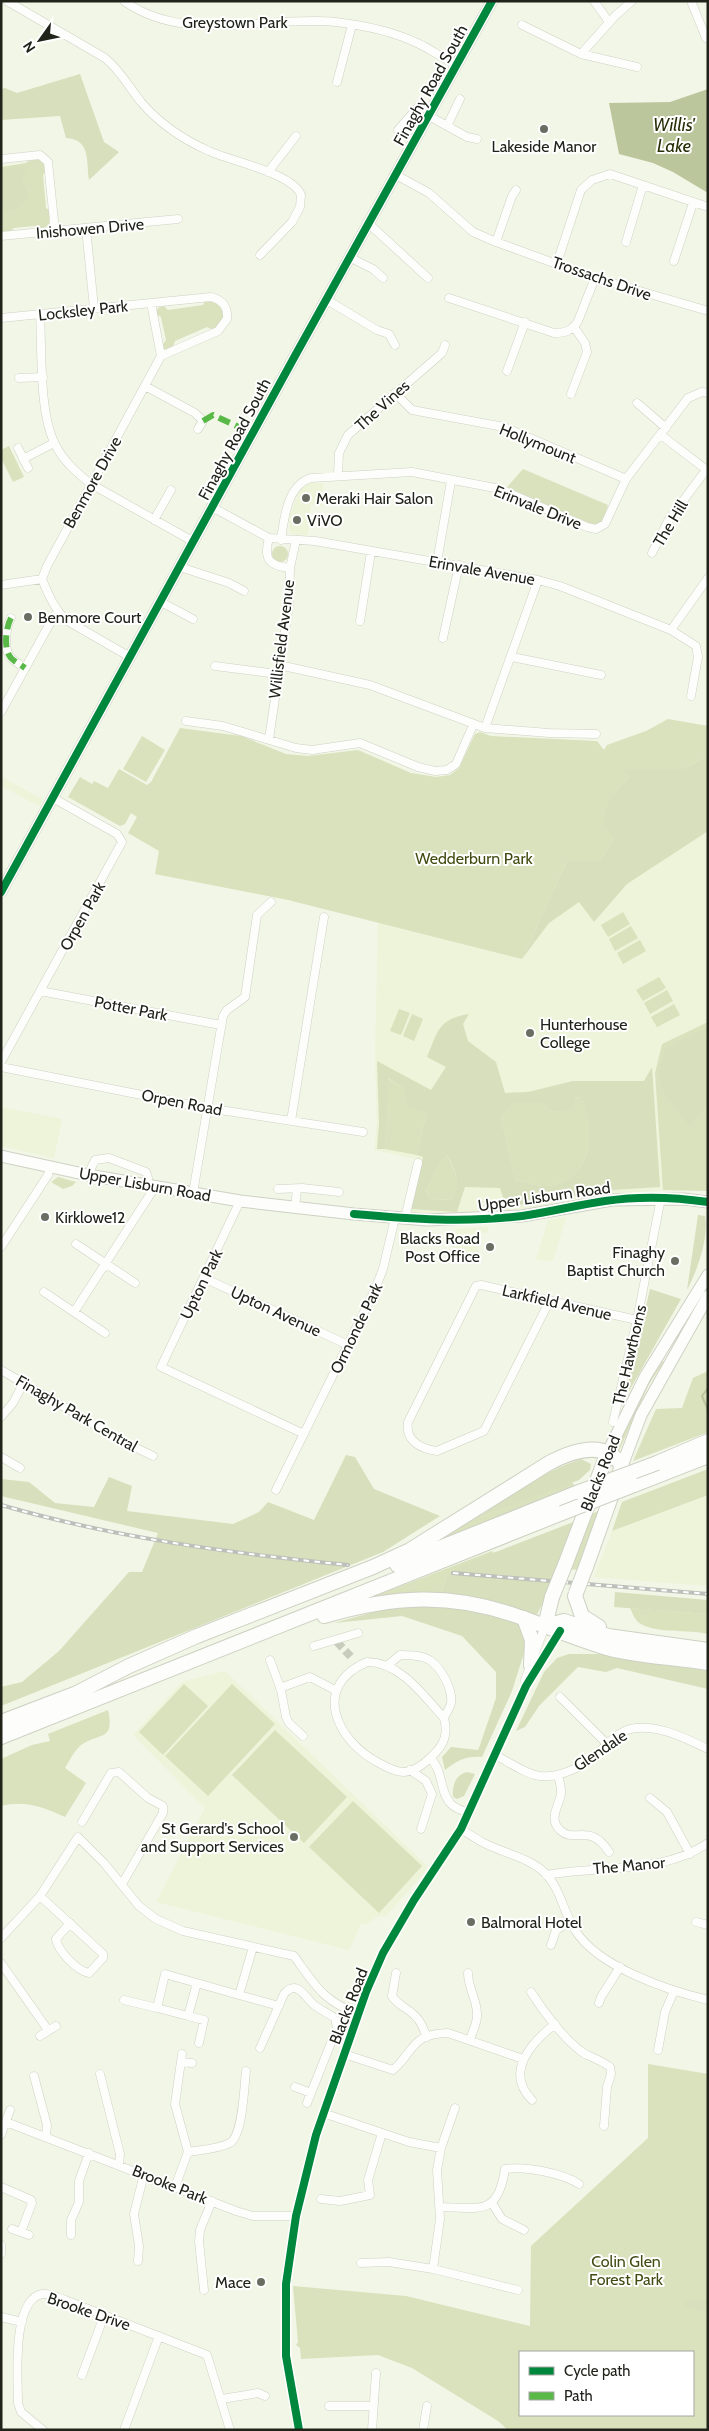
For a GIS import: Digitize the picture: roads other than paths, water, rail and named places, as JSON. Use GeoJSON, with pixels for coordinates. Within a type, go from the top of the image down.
{"type":"FeatureCollection","features":[{"type":"Feature","properties":{"kind":"highway"},"geometry":{"type":"LineString","coordinates":[[1,1722],[71,1696],[708,1442]]}},
{"type":"Feature","properties":{"kind":"highway"},"geometry":{"type":"LineString","coordinates":[[71,1696],[129,1666],[198,1636],[374,1567],[410,1550],[560,1458],[589,1450],[608,1452],[622,1466]]}},
{"type":"Feature","properties":{"kind":"highway","name":"Blacks Road"},"geometry":{"type":"LineString","coordinates":[[546,1626],[552,1597],[608,1452]]}},
{"type":"Feature","properties":{"kind":"highway"},"geometry":{"type":"LineString","coordinates":[[1,1737],[708,1456]]}},
{"type":"Feature","properties":{"kind":"highway","name":"Blacks Road"},"geometry":{"type":"LineString","coordinates":[[562,1626],[576,1595],[622,1466]]}},
{"type":"Feature","properties":{"kind":"highway"},"geometry":{"type":"LineString","coordinates":[[576,1595],[580,1613],[586,1620],[610,1633],[636,1641]]}},
{"type":"Feature","properties":{"kind":"highway"},"geometry":{"type":"LineString","coordinates":[[268,1632],[366,1605],[404,1599],[454,1600],[487,1606],[546,1626],[562,1626],[636,1641],[708,1650]]}},
{"type":"Feature","properties":{"kind":"highway"},"geometry":{"type":"LineString","coordinates":[[524,1618],[532,1640],[533,1655],[531,1664]]}},
{"type":"Feature","properties":{"kind":"highway"},"geometry":{"type":"LineString","coordinates":[[562,1626],[607,1648],[636,1654],[708,1663]]}},
{"type":"Feature","properties":{"kind":"main road","name":"Upper Lisburn Road"},"geometry":{"type":"LineString","coordinates":[[1,1156],[88,1175],[193,1193],[295,1208],[400,1218],[495,1218],[548,1212],[603,1201],[662,1198],[708,1202]]}},
{"type":"Feature","properties":{"kind":"main road","name":"Blacks Road"},"geometry":{"type":"LineString","coordinates":[[608,1452],[645,1377],[708,1275]]}},
{"type":"Feature","properties":{"kind":"main road","name":"Blacks Road"},"geometry":{"type":"LineString","coordinates":[[622,1466],[640,1415],[708,1296]]}},
{"type":"Feature","properties":{"kind":"street"},"geometry":{"type":"LineString","coordinates":[[7,1],[105,58],[115,66],[152,114],[181,136],[211,152],[268,172],[297,188],[301,195],[297,214],[292,222],[260,255]]}},
{"type":"Feature","properties":{"kind":"street","name":"Greystown Park"},"geometry":{"type":"LineString","coordinates":[[124,1],[150,16],[176,23],[227,25],[315,21],[352,25],[416,42],[457,65]]}},
{"type":"Feature","properties":{"kind":"street","name":"Finaghy Road South"},"geometry":{"type":"LineString","coordinates":[[1,892],[492,1]]}},
{"type":"Feature","properties":{"kind":"street"},"geometry":{"type":"LineString","coordinates":[[594,1],[609,22]]}},
{"type":"Feature","properties":{"kind":"street"},"geometry":{"type":"LineString","coordinates":[[581,54],[609,22],[632,1]]}},
{"type":"Feature","properties":{"kind":"street"},"geometry":{"type":"LineString","coordinates":[[691,1],[706,38]]}},
{"type":"Feature","properties":{"kind":"street"},"geometry":{"type":"LineString","coordinates":[[337,82],[352,25]]}},
{"type":"Feature","properties":{"kind":"street"},"geometry":{"type":"LineString","coordinates":[[522,25],[581,54],[637,67]]}},
{"type":"Feature","properties":{"kind":"street"},"geometry":{"type":"LineString","coordinates":[[447,126],[460,99]]}},
{"type":"Feature","properties":{"kind":"street"},"geometry":{"type":"LineString","coordinates":[[398,130],[418,107]]}},
{"type":"Feature","properties":{"kind":"street"},"geometry":{"type":"LineString","coordinates":[[410,116],[427,119],[447,126],[467,137],[478,139]]}},
{"type":"Feature","properties":{"kind":"street"},"geometry":{"type":"LineString","coordinates":[[268,172],[296,136]]}},
{"type":"Feature","properties":{"kind":"street"},"geometry":{"type":"LineString","coordinates":[[1,160],[40,155],[48,162],[55,231]]}},
{"type":"Feature","properties":{"kind":"street"},"geometry":{"type":"LineString","coordinates":[[557,263],[581,190],[592,180],[610,174],[708,208]]}},
{"type":"Feature","properties":{"kind":"street","name":"Trossachs Drive"},"geometry":{"type":"LineString","coordinates":[[396,175],[429,193],[473,232],[595,278],[708,312]]}},
{"type":"Feature","properties":{"kind":"street"},"geometry":{"type":"LineString","coordinates":[[626,242],[643,186]]}},
{"type":"Feature","properties":{"kind":"street"},"geometry":{"type":"LineString","coordinates":[[496,242],[512,196],[516,190]]}},
{"type":"Feature","properties":{"kind":"street"},"geometry":{"type":"LineString","coordinates":[[674,261],[693,203]]}},
{"type":"Feature","properties":{"kind":"street","name":"Inishowen Drive"},"geometry":{"type":"LineString","coordinates":[[1,236],[178,219]]}},
{"type":"Feature","properties":{"kind":"street"},"geometry":{"type":"LineString","coordinates":[[369,224],[428,278]]}},
{"type":"Feature","properties":{"kind":"street"},"geometry":{"type":"LineString","coordinates":[[86,228],[94,308]]}},
{"type":"Feature","properties":{"kind":"street"},"geometry":{"type":"LineString","coordinates":[[350,258],[365,264],[384,278]]}},
{"type":"Feature","properties":{"kind":"street"},"geometry":{"type":"LineString","coordinates":[[449,298],[526,322],[554,333],[565,333],[574,327],[595,278]]}},
{"type":"Feature","properties":{"kind":"street","name":"Locksley Park"},"geometry":{"type":"LineString","coordinates":[[1,318],[164,301],[219,299],[228,312],[227,319],[218,331],[161,356]]}},
{"type":"Feature","properties":{"kind":"street"},"geometry":{"type":"LineString","coordinates":[[327,300],[376,330],[389,334],[396,345]]}},
{"type":"Feature","properties":{"kind":"street"},"geometry":{"type":"LineString","coordinates":[[151,303],[161,356]]}},
{"type":"Feature","properties":{"kind":"street"},"geometry":{"type":"LineString","coordinates":[[40,314],[47,418],[54,443],[76,472],[91,484],[194,542]]}},
{"type":"Feature","properties":{"kind":"street"},"geometry":{"type":"LineString","coordinates":[[507,371],[526,322]]}},
{"type":"Feature","properties":{"kind":"street"},"geometry":{"type":"LineString","coordinates":[[571,394],[587,352],[585,343],[574,327]]}},
{"type":"Feature","properties":{"kind":"street","name":"The Vines"},"geometry":{"type":"LineString","coordinates":[[338,475],[339,453],[348,435],[442,353],[445,345]]}},
{"type":"Feature","properties":{"kind":"street","name":"Benmore Drive"},"geometry":{"type":"LineString","coordinates":[[42,579],[47,566],[161,356]]}},
{"type":"Feature","properties":{"kind":"street"},"geometry":{"type":"LineString","coordinates":[[19,378],[43,377]]}},
{"type":"Feature","properties":{"kind":"street"},"geometry":{"type":"LineString","coordinates":[[145,386],[195,413],[203,421],[198,429]]}},
{"type":"Feature","properties":{"kind":"street","name":"Erinvale Drive"},"geometry":{"type":"LineString","coordinates":[[281,540],[285,511],[303,481],[311,478],[338,475],[412,472],[500,489],[587,527],[596,529],[605,524],[626,479],[688,398],[702,392],[708,393]]}},
{"type":"Feature","properties":{"kind":"street","name":"Hollymount"},"geometry":{"type":"LineString","coordinates":[[395,393],[412,410],[504,427],[626,479]]}},
{"type":"Feature","properties":{"kind":"street"},"geometry":{"type":"LineString","coordinates":[[637,403],[666,428]]}},
{"type":"Feature","properties":{"kind":"street"},"geometry":{"type":"LineString","coordinates":[[661,435],[707,470]]}},
{"type":"Feature","properties":{"kind":"street"},"geometry":{"type":"LineString","coordinates":[[23,458],[54,443]]}},
{"type":"Feature","properties":{"kind":"street"},"geometry":{"type":"LineString","coordinates":[[18,448],[28,468]]}},
{"type":"Feature","properties":{"kind":"street","name":"The Hill"},"geometry":{"type":"LineString","coordinates":[[652,553],[668,521],[707,470]]}},
{"type":"Feature","properties":{"kind":"street"},"geometry":{"type":"LineString","coordinates":[[438,562],[451,481]]}},
{"type":"Feature","properties":{"kind":"street"},"geometry":{"type":"LineString","coordinates":[[154,520],[171,490]]}},
{"type":"Feature","properties":{"kind":"street","name":"Erinvale Avenue"},"geometry":{"type":"LineString","coordinates":[[212,507],[269,538],[296,540],[459,565],[538,580],[671,630],[696,646],[698,657],[691,696]]}},
{"type":"Feature","properties":{"kind":"street"},"geometry":{"type":"LineString","coordinates":[[269,538],[267,554],[270,562],[278,567],[290,568]]}},
{"type":"Feature","properties":{"kind":"street","name":"Willisfield Avenue"},"geometry":{"type":"LineString","coordinates":[[269,738],[277,674],[289,604],[290,568],[296,540]]}},
{"type":"Feature","properties":{"kind":"street"},"geometry":{"type":"LineString","coordinates":[[360,621],[371,552]]}},
{"type":"Feature","properties":{"kind":"street"},"geometry":{"type":"LineString","coordinates":[[443,638],[459,565]]}},
{"type":"Feature","properties":{"kind":"street"},"geometry":{"type":"LineString","coordinates":[[180,567],[229,583],[244,591]]}},
{"type":"Feature","properties":{"kind":"street"},"geometry":{"type":"LineString","coordinates":[[671,630],[708,578]]}},
{"type":"Feature","properties":{"kind":"street"},"geometry":{"type":"LineString","coordinates":[[1,585],[42,579],[58,613],[78,628],[130,657]]}},
{"type":"Feature","properties":{"kind":"street"},"geometry":{"type":"LineString","coordinates":[[485,728],[538,580]]}},
{"type":"Feature","properties":{"kind":"street"},"geometry":{"type":"LineString","coordinates":[[161,602],[193,619]]}},
{"type":"Feature","properties":{"kind":"street"},"geometry":{"type":"LineString","coordinates":[[1,712],[54,616],[58,613]]}},
{"type":"Feature","properties":{"kind":"street"},"geometry":{"type":"LineString","coordinates":[[11,618],[7,626],[8,652],[11,658],[25,668]]}},
{"type":"Feature","properties":{"kind":"street"},"geometry":{"type":"LineString","coordinates":[[512,657],[600,675]]}},
{"type":"Feature","properties":{"kind":"street"},"geometry":{"type":"LineString","coordinates":[[279,664],[370,685],[485,728],[549,733],[596,734]]}},
{"type":"Feature","properties":{"kind":"street"},"geometry":{"type":"LineString","coordinates":[[215,666],[277,674]]}},
{"type":"Feature","properties":{"kind":"street"},"geometry":{"type":"LineString","coordinates":[[186,721],[223,726],[269,738],[296,748],[312,750],[360,743],[418,767],[441,771],[447,770],[456,764],[473,725]]}},
{"type":"Feature","properties":{"kind":"street","name":"Orpen Park"},"geometry":{"type":"LineString","coordinates":[[1,1062],[122,842],[117,834],[53,798]]}},
{"type":"Feature","properties":{"kind":"street"},"geometry":{"type":"LineString","coordinates":[[193,1193],[221,1025],[224,1014],[244,997],[257,915],[271,902]]}},
{"type":"Feature","properties":{"kind":"street"},"geometry":{"type":"LineString","coordinates":[[291,1121],[324,917]]}},
{"type":"Feature","properties":{"kind":"street","name":"Potter Park"},"geometry":{"type":"LineString","coordinates":[[40,991],[221,1025]]}},
{"type":"Feature","properties":{"kind":"street","name":"Orpen Road"},"geometry":{"type":"LineString","coordinates":[[1,1067],[208,1108],[363,1132]]}},
{"type":"Feature","properties":{"kind":"street"},"geometry":{"type":"LineString","coordinates":[[74,1312],[106,1264],[151,1186],[146,1172],[109,1158],[95,1160],[88,1175]]}},
{"type":"Feature","properties":{"kind":"street","name":"Ormonde Park"},"geometry":{"type":"LineString","coordinates":[[276,1490],[384,1269],[418,1163]]}},
{"type":"Feature","properties":{"kind":"street"},"geometry":{"type":"LineString","coordinates":[[1,1247],[48,1174],[50,1167]]}},
{"type":"Feature","properties":{"kind":"street"},"geometry":{"type":"LineString","coordinates":[[278,1189],[339,1192]]}},
{"type":"Feature","properties":{"kind":"street"},"geometry":{"type":"LineString","coordinates":[[295,1208],[297,1189]]}},
{"type":"Feature","properties":{"kind":"street","name":"The Hawthorns"},"geometry":{"type":"LineString","coordinates":[[612,1422],[637,1320],[662,1198]]}},
{"type":"Feature","properties":{"kind":"street","name":"Upton Park"},"geometry":{"type":"LineString","coordinates":[[240,1200],[161,1367],[304,1434]]}},
{"type":"Feature","properties":{"kind":"street"},"geometry":{"type":"LineString","coordinates":[[76,1244],[135,1283]]}},
{"type":"Feature","properties":{"kind":"street","name":"Upton Avenue"},"geometry":{"type":"LineString","coordinates":[[204,1278],[348,1345]]}},
{"type":"Feature","properties":{"kind":"street","name":"Larkfield Avenue"},"geometry":{"type":"LineString","coordinates":[[549,1302],[487,1428],[478,1435],[446,1448],[432,1451],[409,1439],[406,1430],[408,1422],[476,1286],[481,1285],[549,1302],[637,1320]]}},
{"type":"Feature","properties":{"kind":"street"},"geometry":{"type":"LineString","coordinates":[[44,1292],[105,1334]]}},
{"type":"Feature","properties":{"kind":"street","name":"Finaghy Park Central"},"geometry":{"type":"LineString","coordinates":[[1,1370],[124,1442],[152,1456]]}},
{"type":"Feature","properties":{"kind":"street"},"geometry":{"type":"LineString","coordinates":[[1,1416],[13,1402],[24,1382]]}},
{"type":"Feature","properties":{"kind":"street"},"geometry":{"type":"LineString","coordinates":[[1,1457],[20,1468]]}},
{"type":"Feature","properties":{"kind":"street","name":"Blacks Road"},"geometry":{"type":"LineString","coordinates":[[526,1686],[525,1680],[546,1626]]}},
{"type":"Feature","properties":{"kind":"street","name":"Blacks Road"},"geometry":{"type":"LineString","coordinates":[[299,2430],[288,2378],[285,2330],[288,2258],[310,2157],[323,2113],[358,2014],[391,1937],[461,1829],[526,1686],[562,1626]]}},
{"type":"Feature","properties":{"kind":"street"},"geometry":{"type":"LineString","coordinates":[[314,1646],[358,1632]]}},
{"type":"Feature","properties":{"kind":"street"},"geometry":{"type":"LineString","coordinates":[[388,1665],[400,1655],[411,1655],[430,1660],[439,1670],[450,1694],[451,1704],[444,1718]]}},
{"type":"Feature","properties":{"kind":"street"},"geometry":{"type":"LineString","coordinates":[[353,1659],[358,1666]]}},
{"type":"Feature","properties":{"kind":"street"},"geometry":{"type":"LineString","coordinates":[[270,1660],[289,1723],[303,1736]]}},
{"type":"Feature","properties":{"kind":"street"},"geometry":{"type":"LineString","coordinates":[[367,1662],[388,1665],[444,1718],[447,1729],[444,1742],[430,1758],[416,1769],[403,1772],[388,1768],[369,1758],[344,1734],[336,1715],[333,1697],[341,1680],[358,1666],[367,1662]]}},
{"type":"Feature","properties":{"kind":"street"},"geometry":{"type":"LineString","coordinates":[[280,1688],[310,1677],[335,1690]]}},
{"type":"Feature","properties":{"kind":"street"},"geometry":{"type":"LineString","coordinates":[[560,1697],[608,1744]]}},
{"type":"Feature","properties":{"kind":"street","name":"Glendale"},"geometry":{"type":"LineString","coordinates":[[495,1755],[538,1776],[558,1775],[584,1763],[622,1732],[649,1728],[671,1733],[708,1749]]}},
{"type":"Feature","properties":{"kind":"street"},"geometry":{"type":"LineString","coordinates":[[430,1758],[440,1772],[445,1794],[450,1803],[469,1814]]}},
{"type":"Feature","properties":{"kind":"street"},"geometry":{"type":"LineString","coordinates":[[410,1770],[426,1782],[432,1794],[421,1829]]}},
{"type":"Feature","properties":{"kind":"street"},"geometry":{"type":"LineString","coordinates":[[83,1816],[111,1774],[119,1772],[148,1798],[163,1806],[163,1813],[122,1884]]}},
{"type":"Feature","properties":{"kind":"street"},"geometry":{"type":"LineString","coordinates":[[558,1775],[561,1794],[554,1819],[558,1828],[565,1834],[592,1835],[602,1842],[609,1852]]}},
{"type":"Feature","properties":{"kind":"street"},"geometry":{"type":"LineString","coordinates":[[650,1798],[667,1812],[690,1854]]}},
{"type":"Feature","properties":{"kind":"street"},"geometry":{"type":"LineString","coordinates":[[461,1829],[482,1843],[530,1863],[546,1874],[556,1888],[576,1933],[597,1952],[620,1967],[674,1991],[708,2000]]}},
{"type":"Feature","properties":{"kind":"street"},"geometry":{"type":"LineString","coordinates":[[1,1938],[40,1896],[78,1837],[140,1906],[168,1926],[294,1956],[317,1990],[330,2001],[358,2014]]}},
{"type":"Feature","properties":{"kind":"street","name":"The Manor"},"geometry":{"type":"LineString","coordinates":[[546,1874],[585,1869],[662,1864],[690,1854],[707,1845]]}},
{"type":"Feature","properties":{"kind":"street"},"geometry":{"type":"LineString","coordinates":[[40,1896],[70,1923],[103,1954],[103,1958],[89,1973],[82,1972],[57,1946],[56,1939],[70,1923]]}},
{"type":"Feature","properties":{"kind":"street"},"geometry":{"type":"LineString","coordinates":[[551,1945],[556,1930],[570,1922]]}},
{"type":"Feature","properties":{"kind":"street"},"geometry":{"type":"LineString","coordinates":[[696,1922],[708,1925]]}},
{"type":"Feature","properties":{"kind":"street"},"geometry":{"type":"LineString","coordinates":[[239,1995],[253,1947]]}},
{"type":"Feature","properties":{"kind":"street"},"geometry":{"type":"LineString","coordinates":[[1,1963],[48,2030]]}},
{"type":"Feature","properties":{"kind":"street"},"geometry":{"type":"LineString","coordinates":[[599,2003],[620,1967]]}},
{"type":"Feature","properties":{"kind":"street"},"geometry":{"type":"LineString","coordinates":[[396,1973],[392,1996],[397,2004],[408,2009],[418,2018],[427,2036]]}},
{"type":"Feature","properties":{"kind":"street"},"geometry":{"type":"LineString","coordinates":[[468,1973],[468,1982],[477,2008],[478,2019],[470,2040]]}},
{"type":"Feature","properties":{"kind":"street"},"geometry":{"type":"LineString","coordinates":[[157,2008],[165,1974],[279,2006]]}},
{"type":"Feature","properties":{"kind":"street"},"geometry":{"type":"LineString","coordinates":[[188,2016],[197,1983]]}},
{"type":"Feature","properties":{"kind":"street"},"geometry":{"type":"LineString","coordinates":[[260,2048],[265,2043],[279,2006],[287,1991],[298,1988],[303,1991],[311,2002],[335,2018],[337,2028],[307,2102]]}},
{"type":"Feature","properties":{"kind":"street"},"geometry":{"type":"LineString","coordinates":[[658,2050],[665,2012],[674,1991]]}},
{"type":"Feature","properties":{"kind":"street"},"geometry":{"type":"LineString","coordinates":[[531,1992],[555,2024],[585,2054],[610,2067],[611,2074],[607,2087],[604,2126]]}},
{"type":"Feature","properties":{"kind":"street"},"geometry":{"type":"LineString","coordinates":[[124,2000],[204,2020],[199,2043]]}},
{"type":"Feature","properties":{"kind":"street"},"geometry":{"type":"LineString","coordinates":[[532,2100],[523,2086],[523,2059],[535,2042],[555,2024]]}},
{"type":"Feature","properties":{"kind":"street"},"geometry":{"type":"LineString","coordinates":[[40,2036],[56,2026]]}},
{"type":"Feature","properties":{"kind":"street"},"geometry":{"type":"LineString","coordinates":[[344,2054],[393,2070],[410,2048],[427,2036],[448,2033],[523,2059]]}},
{"type":"Feature","properties":{"kind":"street"},"geometry":{"type":"LineString","coordinates":[[175,2187],[188,2152],[176,2104],[182,2058],[192,2063]]}},
{"type":"Feature","properties":{"kind":"street"},"geometry":{"type":"LineString","coordinates":[[188,2152],[232,2142],[239,2132],[246,2071]]}},
{"type":"Feature","properties":{"kind":"street"},"geometry":{"type":"LineString","coordinates":[[100,2074],[120,2154],[119,2165]]}},
{"type":"Feature","properties":{"kind":"street"},"geometry":{"type":"LineString","coordinates":[[34,2076],[47,2125],[46,2137]]}},
{"type":"Feature","properties":{"kind":"street"},"geometry":{"type":"LineString","coordinates":[[295,2087],[311,2093]]}},
{"type":"Feature","properties":{"kind":"street"},"geometry":{"type":"LineString","coordinates":[[433,2269],[440,2236],[441,2207],[437,2187],[441,2148],[455,2108]]}},
{"type":"Feature","properties":{"kind":"street"},"geometry":{"type":"LineString","coordinates":[[1,2135],[10,2110]]}},
{"type":"Feature","properties":{"kind":"street"},"geometry":{"type":"LineString","coordinates":[[323,2113],[409,2142],[441,2148]]}},
{"type":"Feature","properties":{"kind":"street","name":"Brooke Park"},"geometry":{"type":"LineString","coordinates":[[6,2122],[253,2216],[296,2216]]}},
{"type":"Feature","properties":{"kind":"street"},"geometry":{"type":"LineString","coordinates":[[321,2199],[340,2201],[370,2195],[368,2180],[382,2133]]}},
{"type":"Feature","properties":{"kind":"street"},"geometry":{"type":"LineString","coordinates":[[71,2235],[71,2220],[79,2202],[79,2181],[89,2153]]}},
{"type":"Feature","properties":{"kind":"street"},"geometry":{"type":"LineString","coordinates":[[441,2207],[481,2208],[492,2203],[499,2195],[505,2169],[530,2168],[561,2175],[579,2184]]}},
{"type":"Feature","properties":{"kind":"street"},"geometry":{"type":"LineString","coordinates":[[138,2261],[134,2214],[144,2174]]}},
{"type":"Feature","properties":{"kind":"street"},"geometry":{"type":"LineString","coordinates":[[1,2187],[31,2200],[32,2204],[21,2232]]}},
{"type":"Feature","properties":{"kind":"street"},"geometry":{"type":"LineString","coordinates":[[204,2290],[199,2242],[200,2230],[212,2201]]}},
{"type":"Feature","properties":{"kind":"street"},"geometry":{"type":"LineString","coordinates":[[492,2203],[502,2219],[513,2222],[524,2230]]}},
{"type":"Feature","properties":{"kind":"street"},"geometry":{"type":"LineString","coordinates":[[12,2229],[29,2235]]}},
{"type":"Feature","properties":{"kind":"street"},"geometry":{"type":"LineString","coordinates":[[1,2245],[1,2254]]}},
{"type":"Feature","properties":{"kind":"street"},"geometry":{"type":"LineString","coordinates":[[361,2263],[389,2262],[433,2269],[518,2290]]}},
{"type":"Feature","properties":{"kind":"street","name":"Brooke Drive"},"geometry":{"type":"LineString","coordinates":[[43,2430],[21,2412],[18,2404],[18,2336],[32,2301],[43,2294],[207,2355],[230,2430]]}},
{"type":"Feature","properties":{"kind":"street"},"geometry":{"type":"LineString","coordinates":[[82,2375],[104,2316]]}},
{"type":"Feature","properties":{"kind":"street"},"geometry":{"type":"LineString","coordinates":[[1,2317],[22,2322]]}},
{"type":"Feature","properties":{"kind":"street"},"geometry":{"type":"LineString","coordinates":[[124,2430],[158,2336]]}},
{"type":"Feature","properties":{"kind":"street"},"geometry":{"type":"LineString","coordinates":[[372,2430],[376,2373]]}},
{"type":"Feature","properties":{"kind":"street"},"geometry":{"type":"LineString","coordinates":[[222,2399],[258,2393],[265,2396]]}},
{"type":"Feature","properties":{"kind":"street"},"geometry":{"type":"LineString","coordinates":[[329,2406],[373,2406]]}},
{"type":"Feature","properties":{"kind":"street"},"geometry":{"type":"LineString","coordinates":[[423,2430],[427,2406]]}},
{"type":"Feature","properties":{"kind":"water","name":"Willis' Lake"},"geometry":{"type":"Polygon","coordinates":[[[708,89],[708,193],[673,172],[653,163],[619,154],[609,103],[670,102],[708,89]]]}},
{"type":"Feature","properties":{"kind":"waterway"},"geometry":{"type":"LineString","coordinates":[[708,1388],[702,1396],[708,1410]]}},
{"type":"Feature","properties":{"kind":"tunnel"},"geometry":{"type":"LineString","coordinates":[[337,1642],[353,1659]]}},
{"type":"Feature","properties":{"kind":"railway"},"geometry":{"type":"LineString","coordinates":[[1,1505],[87,1527],[173,1543],[348,1565]]}},
{"type":"Feature","properties":{"kind":"railway"},"geometry":{"type":"LineString","coordinates":[[453,1573],[708,1594]]}},
{"type":"Feature","properties":{"kind":"place","name":"Lakeside Manor"},"geometry":{"type":"Point","coordinates":[544,129]}},
{"type":"Feature","properties":{"kind":"place","name":"Meraki Hair Salon"},"geometry":{"type":"Point","coordinates":[306,498]}},
{"type":"Feature","properties":{"kind":"place","name":"ViVO"},"geometry":{"type":"Point","coordinates":[297,520]}},
{"type":"Feature","properties":{"kind":"place","name":"Benmore Court"},"geometry":{"type":"Point","coordinates":[28,617]}},
{"type":"Feature","properties":{"kind":"place","name":"Hunterhouse College"},"geometry":{"type":"Point","coordinates":[530,1033]}},
{"type":"Feature","properties":{"kind":"place","name":"Kirklowe12"},"geometry":{"type":"Point","coordinates":[45,1217]}},
{"type":"Feature","properties":{"kind":"place","name":"Blacks Road Post Office"},"geometry":{"type":"Point","coordinates":[490,1247]}},
{"type":"Feature","properties":{"kind":"place","name":"Finaghy Baptist Church"},"geometry":{"type":"Point","coordinates":[675,1261]}},
{"type":"Feature","properties":{"kind":"place","name":"St Gerard's School and Support Services"},"geometry":{"type":"Point","coordinates":[294,1837]}},
{"type":"Feature","properties":{"kind":"place","name":"Balmoral Hotel"},"geometry":{"type":"Point","coordinates":[471,1922]}},
{"type":"Feature","properties":{"kind":"place","name":"Mace"},"geometry":{"type":"Point","coordinates":[261,2282]}},
{"type":"Feature","properties":{"kind":"park label","name":"Wedderburn Park"},"geometry":{"type":"Point","coordinates":[474,858]}},
{"type":"Feature","properties":{"kind":"park label","name":"Colin Glen Forest Park"},"geometry":{"type":"Point","coordinates":[626,2270]}}]}
